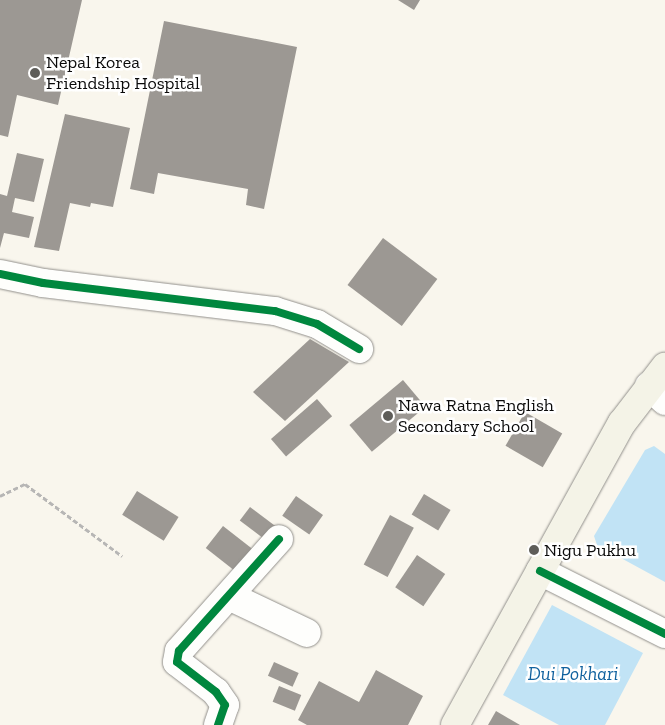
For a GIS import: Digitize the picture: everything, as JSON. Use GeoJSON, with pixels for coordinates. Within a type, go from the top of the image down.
{"type":"FeatureCollection","features":[{"type":"Feature","properties":{"kind":"main road"},"geometry":{"type":"LineString","coordinates":[[455,725],[622,423],[660,385]]}},
{"type":"Feature","properties":{"kind":"street"},"geometry":{"type":"LineString","coordinates":[[0,274],[43,283],[275,311],[317,324],[359,349]]}},
{"type":"Feature","properties":{"kind":"street"},"geometry":{"type":"LineString","coordinates":[[218,725],[225,705],[216,692],[177,662],[179,651],[280,539]]}},
{"type":"Feature","properties":{"kind":"street"},"geometry":{"type":"LineString","coordinates":[[540,571],[665,634]]}},
{"type":"Feature","properties":{"kind":"street"},"geometry":{"type":"LineString","coordinates":[[229,596],[306,632]]}},
{"type":"Feature","properties":{"kind":"path"},"geometry":{"type":"LineString","coordinates":[[0,496],[25,484],[122,556]]}},
{"type":"Feature","properties":{"kind":"water"},"geometry":{"type":"Polygon","coordinates":[[[654,446],[665,454],[665,582],[597,545],[594,536],[645,450],[654,446]]]}},
{"type":"Feature","properties":{"kind":"water","name":"Dui Pokhari"},"geometry":{"type":"Polygon","coordinates":[[[552,605],[643,653],[605,725],[559,725],[503,695],[552,605]]]}},
{"type":"Feature","properties":{"kind":"building"},"geometry":{"type":"Polygon","coordinates":[[[0,0],[82,0],[58,105],[17,95],[8,137],[0,135],[0,0]]]}},
{"type":"Feature","properties":{"kind":"building"},"geometry":{"type":"Polygon","coordinates":[[[398,0],[420,0],[414,10],[398,0]]]}},
{"type":"Feature","properties":{"kind":"building"},"geometry":{"type":"Polygon","coordinates":[[[164,21],[297,47],[264,209],[246,205],[248,189],[158,173],[154,194],[130,189],[164,21]]]}},
{"type":"Feature","properties":{"kind":"building"},"geometry":{"type":"Polygon","coordinates":[[[65,114],[130,128],[113,207],[91,203],[90,207],[70,203],[59,251],[34,247],[65,114]]]}},
{"type":"Feature","properties":{"kind":"building"},"geometry":{"type":"Polygon","coordinates":[[[17,153],[44,159],[34,202],[15,198],[12,212],[34,217],[29,238],[4,233],[0,248],[0,194],[7,196],[17,153]]]}},
{"type":"Feature","properties":{"kind":"building"},"geometry":{"type":"Polygon","coordinates":[[[383,238],[437,279],[402,326],[347,285],[383,238]]]}},
{"type":"Feature","properties":{"kind":"building"},"geometry":{"type":"Polygon","coordinates":[[[310,339],[349,362],[285,421],[253,392],[310,339]]]}},
{"type":"Feature","properties":{"kind":"building","name":"Nawa Ratna English Secondary School"},"geometry":{"type":"Polygon","coordinates":[[[403,380],[425,407],[372,452],[349,425],[403,380]]]}},
{"type":"Feature","properties":{"kind":"building"},"geometry":{"type":"Polygon","coordinates":[[[317,399],[332,416],[286,456],[271,439],[317,399]]]}},
{"type":"Feature","properties":{"kind":"building"},"geometry":{"type":"Polygon","coordinates":[[[525,412],[562,433],[543,467],[506,446],[525,412]]]}},
{"type":"Feature","properties":{"kind":"building"},"geometry":{"type":"Polygon","coordinates":[[[137,491],[179,517],[164,541],[122,515],[137,491]]]}},
{"type":"Feature","properties":{"kind":"building"},"geometry":{"type":"Polygon","coordinates":[[[424,494],[451,510],[438,531],[412,515],[424,494]]]}},
{"type":"Feature","properties":{"kind":"building"},"geometry":{"type":"Polygon","coordinates":[[[296,496],[323,515],[309,535],[282,516],[296,496]]]}},
{"type":"Feature","properties":{"kind":"building"},"geometry":{"type":"Polygon","coordinates":[[[250,507],[282,531],[272,545],[240,521],[250,507]]]}},
{"type":"Feature","properties":{"kind":"building"},"geometry":{"type":"Polygon","coordinates":[[[390,515],[414,528],[388,577],[364,564],[390,515]]]}},
{"type":"Feature","properties":{"kind":"building"},"geometry":{"type":"Polygon","coordinates":[[[223,526],[259,554],[242,576],[206,548],[223,526]]]}},
{"type":"Feature","properties":{"kind":"building"},"geometry":{"type":"Polygon","coordinates":[[[417,555],[445,574],[423,606],[395,587],[417,555]]]}},
{"type":"Feature","properties":{"kind":"building"},"geometry":{"type":"Polygon","coordinates":[[[274,662],[299,673],[293,687],[268,676],[274,662]]]}},
{"type":"Feature","properties":{"kind":"building"},"geometry":{"type":"Polygon","coordinates":[[[376,670],[423,696],[408,725],[307,725],[298,720],[319,681],[359,702],[376,670]]]}},
{"type":"Feature","properties":{"kind":"building"},"geometry":{"type":"Polygon","coordinates":[[[279,686],[301,695],[295,711],[273,702],[279,686]]]}},
{"type":"Feature","properties":{"kind":"building"},"geometry":{"type":"Polygon","coordinates":[[[496,711],[520,725],[488,725],[496,711]]]}},
{"type":"Feature","properties":{"kind":"cycle path"},"geometry":{"type":"LineString","coordinates":[[0,274],[43,283],[275,311],[317,324],[359,349]]}},
{"type":"Feature","properties":{"kind":"cycle path"},"geometry":{"type":"LineString","coordinates":[[218,725],[225,705],[216,692],[177,662],[179,651],[279,539]]}},
{"type":"Feature","properties":{"kind":"cycle path"},"geometry":{"type":"LineString","coordinates":[[540,571],[665,634]]}},
{"type":"Feature","properties":{"kind":"place","name":"Nepal Korea Friendship Hospital"},"geometry":{"type":"Point","coordinates":[35,73]}},
{"type":"Feature","properties":{"kind":"place","name":"Nawa Ratna English Secondary School"},"geometry":{"type":"Point","coordinates":[388,416]}},
{"type":"Feature","properties":{"kind":"place","name":"Nigu Pukhu"},"geometry":{"type":"Point","coordinates":[534,550]}}]}
